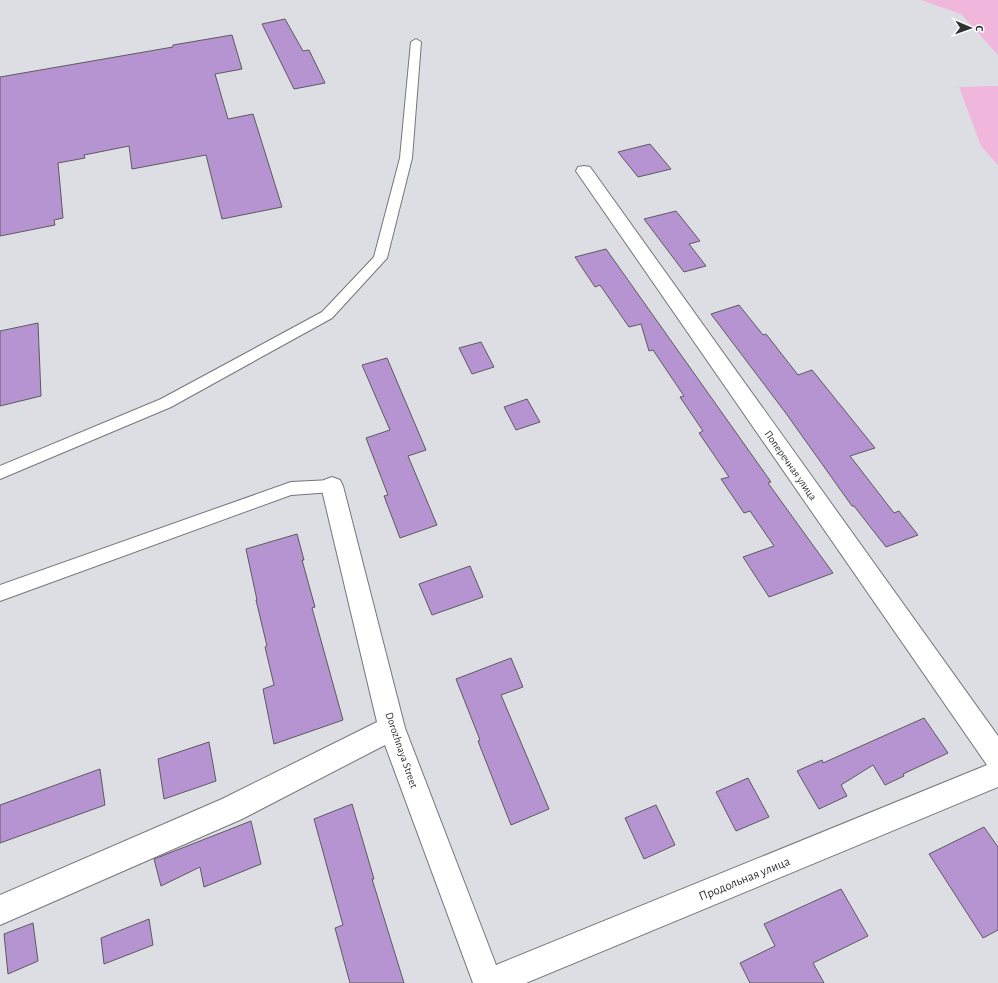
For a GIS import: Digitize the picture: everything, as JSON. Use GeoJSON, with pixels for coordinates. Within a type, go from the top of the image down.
{"type":"FeatureCollection","features":[{"type":"Feature","properties":{"kind":"street","name":"Поперечная улица"},"geometry":{"type":"LineString","coordinates":[[584,171],[998,758]]}},
{"type":"Feature","properties":{"kind":"street","name":"Dorozhnaya Street"},"geometry":{"type":"LineString","coordinates":[[332,486],[392,728],[489,983]]}},
{"type":"Feature","properties":{"kind":"street"},"geometry":{"type":"LineString","coordinates":[[0,910],[232,809],[392,728]]}},
{"type":"Feature","properties":{"kind":"street","name":"Продольная улица"},"geometry":{"type":"LineString","coordinates":[[489,983],[998,774]]}},
{"type":"Feature","properties":{"kind":"lane"},"geometry":{"type":"LineString","coordinates":[[0,473],[166,403],[327,315],[380,258],[406,158],[416,42]]}},
{"type":"Feature","properties":{"kind":"lane"},"geometry":{"type":"LineString","coordinates":[[0,593],[291,489],[332,486]]}},
{"type":"Feature","properties":{"kind":"shaded area"},"geometry":{"type":"Polygon","coordinates":[[[921,0],[998,0],[998,55],[961,14],[921,0]]]}},
{"type":"Feature","properties":{"kind":"shaded area"},"geometry":{"type":"Polygon","coordinates":[[[998,86],[998,165],[981,146],[959,87],[998,86]]]}},
{"type":"Feature","properties":{"kind":"building"},"geometry":{"type":"Polygon","coordinates":[[[285,19],[303,51],[309,50],[325,83],[294,89],[262,24],[285,19]]]}},
{"type":"Feature","properties":{"kind":"building"},"geometry":{"type":"Polygon","coordinates":[[[232,35],[242,69],[215,74],[228,119],[253,114],[282,207],[222,219],[206,155],[132,169],[129,146],[84,155],[85,158],[58,163],[63,218],[54,220],[55,225],[0,236],[0,77],[173,47],[173,45],[232,35]]]}},
{"type":"Feature","properties":{"kind":"building"},"geometry":{"type":"Polygon","coordinates":[[[650,144],[671,169],[638,177],[618,152],[650,144]]]}},
{"type":"Feature","properties":{"kind":"building"},"geometry":{"type":"Polygon","coordinates":[[[676,211],[700,241],[689,244],[706,266],[684,272],[644,219],[676,211]]]}},
{"type":"Feature","properties":{"kind":"building"},"geometry":{"type":"Polygon","coordinates":[[[606,249],[771,482],[768,483],[833,573],[769,597],[743,557],[774,546],[750,511],[744,513],[721,479],[729,477],[699,433],[703,431],[680,397],[684,396],[653,350],[649,351],[641,324],[629,327],[600,285],[595,287],[575,257],[606,249]]]}},
{"type":"Feature","properties":{"kind":"building"},"geometry":{"type":"Polygon","coordinates":[[[739,305],[763,335],[766,334],[798,375],[812,370],[875,448],[850,456],[894,513],[899,511],[918,535],[886,547],[854,506],[852,506],[785,412],[711,314],[739,305]]]}},
{"type":"Feature","properties":{"kind":"building"},"geometry":{"type":"Polygon","coordinates":[[[38,323],[41,396],[0,406],[0,331],[38,323]]]}},
{"type":"Feature","properties":{"kind":"building"},"geometry":{"type":"Polygon","coordinates":[[[481,342],[494,367],[472,374],[459,348],[481,342]]]}},
{"type":"Feature","properties":{"kind":"building"},"geometry":{"type":"Polygon","coordinates":[[[387,358],[426,450],[408,456],[437,525],[400,538],[384,496],[388,495],[366,438],[390,430],[362,365],[387,358]]]}},
{"type":"Feature","properties":{"kind":"building"},"geometry":{"type":"Polygon","coordinates":[[[527,399],[540,422],[516,430],[504,407],[527,399]]]}},
{"type":"Feature","properties":{"kind":"building"},"geometry":{"type":"Polygon","coordinates":[[[297,534],[304,560],[302,560],[315,607],[312,608],[343,720],[274,744],[263,689],[274,685],[246,549],[297,534]]]}},
{"type":"Feature","properties":{"kind":"building"},"geometry":{"type":"Polygon","coordinates":[[[470,566],[483,597],[432,615],[419,584],[470,566]]]}},
{"type":"Feature","properties":{"kind":"building"},"geometry":{"type":"Polygon","coordinates":[[[511,658],[523,687],[501,695],[549,809],[511,825],[478,741],[480,740],[456,679],[511,658]]]}},
{"type":"Feature","properties":{"kind":"building"},"geometry":{"type":"Polygon","coordinates":[[[924,718],[948,753],[903,774],[904,776],[885,785],[873,765],[841,785],[847,796],[819,809],[797,771],[822,760],[823,763],[924,718]]]}},
{"type":"Feature","properties":{"kind":"building"},"geometry":{"type":"Polygon","coordinates":[[[209,742],[216,781],[164,799],[158,759],[209,742]]]}},
{"type":"Feature","properties":{"kind":"building"},"geometry":{"type":"Polygon","coordinates":[[[100,769],[105,805],[0,843],[0,805],[100,769]]]}},
{"type":"Feature","properties":{"kind":"building"},"geometry":{"type":"Polygon","coordinates":[[[748,778],[769,817],[736,831],[716,792],[748,778]]]}},
{"type":"Feature","properties":{"kind":"building"},"geometry":{"type":"Polygon","coordinates":[[[352,804],[374,879],[372,879],[404,983],[350,983],[335,928],[343,925],[314,819],[352,804]]]}},
{"type":"Feature","properties":{"kind":"building"},"geometry":{"type":"Polygon","coordinates":[[[656,805],[675,845],[644,859],[625,818],[656,805]]]}},
{"type":"Feature","properties":{"kind":"building"},"geometry":{"type":"Polygon","coordinates":[[[251,821],[261,864],[204,887],[200,867],[161,886],[154,859],[251,821]]]}},
{"type":"Feature","properties":{"kind":"building"},"geometry":{"type":"Polygon","coordinates":[[[984,827],[998,847],[998,930],[983,938],[929,854],[984,827]]]}},
{"type":"Feature","properties":{"kind":"building"},"geometry":{"type":"Polygon","coordinates":[[[841,889],[868,936],[813,963],[824,983],[750,983],[740,963],[775,946],[764,924],[841,889]]]}},
{"type":"Feature","properties":{"kind":"building"},"geometry":{"type":"Polygon","coordinates":[[[149,919],[153,945],[104,964],[101,938],[149,919]]]}},
{"type":"Feature","properties":{"kind":"building"},"geometry":{"type":"Polygon","coordinates":[[[33,923],[38,961],[8,974],[4,934],[33,923]]]}}]}
